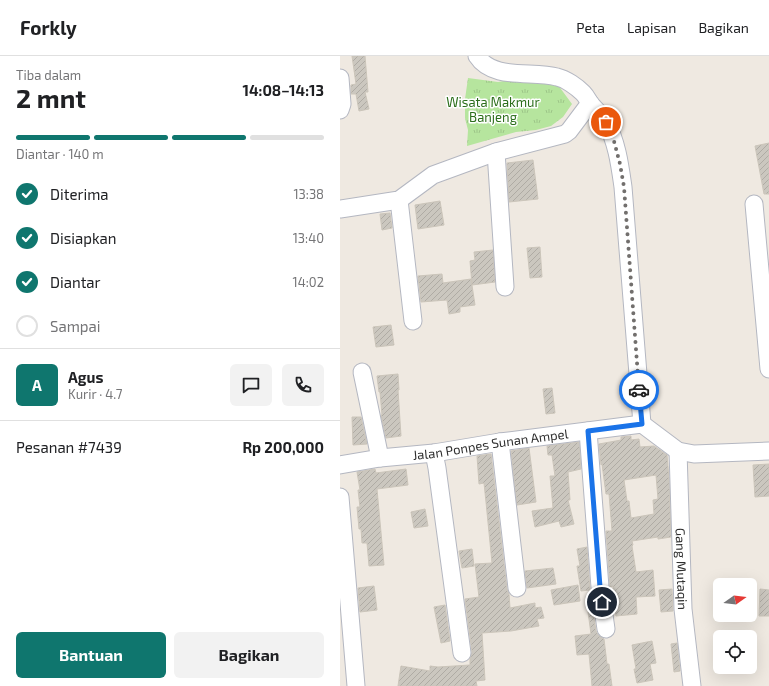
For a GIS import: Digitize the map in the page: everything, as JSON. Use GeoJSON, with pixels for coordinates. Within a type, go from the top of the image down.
{"type":"FeatureCollection","features":[{"type":"Feature","properties":{"kind":"street"},"geometry":{"type":"LineString","coordinates":[[477,56],[481,62],[489,68],[501,71],[558,77],[583,93],[606,122],[614,141],[624,187],[642,424],[678,450],[694,454],[769,451]]}},
{"type":"Feature","properties":{"kind":"street"},"geometry":{"type":"LineString","coordinates":[[340,78],[342,104],[340,110]]}},
{"type":"Feature","properties":{"kind":"street"},"geometry":{"type":"LineString","coordinates":[[340,209],[399,200],[433,175],[496,152],[565,134],[569,131],[590,103]]}},
{"type":"Feature","properties":{"kind":"street"},"geometry":{"type":"LineString","coordinates":[[496,152],[505,286]]}},
{"type":"Feature","properties":{"kind":"street"},"geometry":{"type":"LineString","coordinates":[[399,200],[413,321]]}},
{"type":"Feature","properties":{"kind":"street"},"geometry":{"type":"LineString","coordinates":[[754,204],[769,369]]}},
{"type":"Feature","properties":{"kind":"street"},"geometry":{"type":"LineString","coordinates":[[362,372],[380,458]]}},
{"type":"Feature","properties":{"kind":"street","name":"Jalan Ponpes Sunan Ampel"},"geometry":{"type":"LineString","coordinates":[[340,465],[380,458],[434,453],[500,442],[642,424]]}},
{"type":"Feature","properties":{"kind":"street"},"geometry":{"type":"LineString","coordinates":[[588,431],[600,587],[606,629]]}},
{"type":"Feature","properties":{"kind":"street"},"geometry":{"type":"LineString","coordinates":[[500,442],[517,588]]}},
{"type":"Feature","properties":{"kind":"street","name":"Gang Mutaqin"},"geometry":{"type":"LineString","coordinates":[[678,450],[683,609],[692,686]]}},
{"type":"Feature","properties":{"kind":"street"},"geometry":{"type":"LineString","coordinates":[[434,453],[462,653]]}},
{"type":"Feature","properties":{"kind":"street"},"geometry":{"type":"LineString","coordinates":[[340,498],[356,686]]}},
{"type":"Feature","properties":{"kind":"green space","name":"Wisata Makmur Banjeng"},"geometry":{"type":"Polygon","coordinates":[[[468,78],[498,82],[527,80],[533,83],[558,85],[572,104],[563,117],[551,126],[536,130],[516,132],[467,146],[468,130],[465,118],[465,99],[468,78]]]}},
{"type":"Feature","properties":{"kind":"building"},"geometry":{"type":"Polygon","coordinates":[[[352,56],[365,56],[368,92],[365,92],[369,109],[359,111],[356,94],[351,94],[351,85],[356,84],[352,56]]]}},
{"type":"Feature","properties":{"kind":"building"},"geometry":{"type":"Polygon","coordinates":[[[769,143],[769,194],[764,194],[755,146],[769,143]]]}},
{"type":"Feature","properties":{"kind":"building"},"geometry":{"type":"Polygon","coordinates":[[[533,160],[538,199],[509,202],[507,163],[533,160]]]}},
{"type":"Feature","properties":{"kind":"building"},"geometry":{"type":"Polygon","coordinates":[[[440,201],[444,225],[418,229],[415,205],[440,201]]]}},
{"type":"Feature","properties":{"kind":"building"},"geometry":{"type":"Polygon","coordinates":[[[390,213],[392,228],[382,230],[380,214],[390,213]]]}},
{"type":"Feature","properties":{"kind":"building"},"geometry":{"type":"Polygon","coordinates":[[[540,247],[542,277],[530,278],[527,248],[540,247]]]}},
{"type":"Feature","properties":{"kind":"building"},"geometry":{"type":"Polygon","coordinates":[[[493,250],[495,282],[472,285],[470,261],[475,260],[474,252],[493,250]]]}},
{"type":"Feature","properties":{"kind":"building"},"geometry":{"type":"Polygon","coordinates":[[[442,274],[443,283],[471,279],[475,305],[460,307],[460,312],[449,314],[447,300],[421,302],[418,276],[442,274]]]}},
{"type":"Feature","properties":{"kind":"building"},"geometry":{"type":"Polygon","coordinates":[[[391,325],[394,345],[376,347],[373,327],[391,325]]]}},
{"type":"Feature","properties":{"kind":"building"},"geometry":{"type":"Polygon","coordinates":[[[398,374],[401,436],[386,438],[381,415],[380,392],[377,376],[398,374]]]}},
{"type":"Feature","properties":{"kind":"building"},"geometry":{"type":"Polygon","coordinates":[[[552,388],[555,413],[546,414],[543,389],[552,388]]]}},
{"type":"Feature","properties":{"kind":"building"},"geometry":{"type":"Polygon","coordinates":[[[352,417],[361,417],[367,444],[353,445],[352,417]]]}},
{"type":"Feature","properties":{"kind":"building"},"geometry":{"type":"Polygon","coordinates":[[[631,436],[631,440],[639,439],[640,447],[654,446],[667,455],[671,537],[658,539],[658,537],[632,541],[636,572],[653,570],[655,596],[636,597],[637,614],[616,616],[613,586],[610,587],[606,531],[612,531],[609,494],[606,494],[599,444],[621,440],[621,437],[631,436]],[[656,475],[624,480],[631,518],[654,514],[653,500],[658,499],[656,475]]]}},
{"type":"Feature","properties":{"kind":"building"},"geometry":{"type":"Polygon","coordinates":[[[579,442],[581,469],[568,472],[570,500],[568,500],[574,524],[561,527],[559,521],[535,527],[532,511],[553,508],[550,476],[555,476],[552,455],[548,455],[547,446],[579,442]]]}},
{"type":"Feature","properties":{"kind":"building"},"geometry":{"type":"Polygon","coordinates":[[[529,448],[536,502],[517,505],[511,451],[529,448]]]}},
{"type":"Feature","properties":{"kind":"building"},"geometry":{"type":"Polygon","coordinates":[[[491,454],[510,608],[535,603],[535,608],[541,607],[544,618],[537,619],[539,626],[511,631],[482,633],[485,680],[476,681],[477,686],[398,686],[401,666],[430,671],[430,666],[470,665],[472,652],[465,599],[479,597],[475,564],[492,563],[484,483],[479,484],[477,456],[491,454]]]}},
{"type":"Feature","properties":{"kind":"building"},"geometry":{"type":"Polygon","coordinates":[[[769,464],[769,496],[755,497],[753,465],[769,464]]]}},
{"type":"Feature","properties":{"kind":"building"},"geometry":{"type":"Polygon","coordinates":[[[375,469],[376,473],[406,469],[408,485],[377,489],[384,565],[369,566],[367,543],[362,543],[361,529],[359,529],[357,507],[360,507],[358,490],[360,490],[357,472],[375,469]]]}},
{"type":"Feature","properties":{"kind":"building"},"geometry":{"type":"Polygon","coordinates":[[[425,509],[428,526],[414,528],[411,512],[425,509]]]}},
{"type":"Feature","properties":{"kind":"building"},"geometry":{"type":"Polygon","coordinates":[[[587,547],[590,590],[581,591],[577,566],[580,566],[577,549],[587,547]]]}},
{"type":"Feature","properties":{"kind":"building"},"geometry":{"type":"Polygon","coordinates":[[[472,549],[474,566],[462,568],[459,551],[472,549]]]}},
{"type":"Feature","properties":{"kind":"building"},"geometry":{"type":"Polygon","coordinates":[[[553,568],[556,584],[527,588],[525,571],[553,568]]]}},
{"type":"Feature","properties":{"kind":"building"},"geometry":{"type":"Polygon","coordinates":[[[578,585],[580,601],[554,605],[551,590],[578,585]]]}},
{"type":"Feature","properties":{"kind":"building"},"geometry":{"type":"Polygon","coordinates":[[[374,586],[377,610],[360,612],[358,588],[374,586]]]}},
{"type":"Feature","properties":{"kind":"building"},"geometry":{"type":"Polygon","coordinates":[[[672,589],[673,611],[661,612],[659,590],[672,589]]]}},
{"type":"Feature","properties":{"kind":"building"},"geometry":{"type":"Polygon","coordinates":[[[760,589],[769,590],[769,616],[759,616],[760,589]]]}},
{"type":"Feature","properties":{"kind":"building"},"geometry":{"type":"Polygon","coordinates":[[[445,605],[450,641],[441,643],[434,607],[445,605]]]}},
{"type":"Feature","properties":{"kind":"building"},"geometry":{"type":"Polygon","coordinates":[[[593,611],[596,631],[598,635],[604,639],[607,664],[609,664],[612,686],[592,686],[589,654],[577,655],[575,636],[591,634],[588,612],[593,611]]]}},
{"type":"Feature","properties":{"kind":"building"},"geometry":{"type":"Polygon","coordinates":[[[652,641],[656,663],[650,664],[653,680],[637,683],[632,645],[652,641]]]}},
{"type":"Feature","properties":{"kind":"building"},"geometry":{"type":"Polygon","coordinates":[[[677,643],[680,671],[674,672],[671,644],[677,643]]]}},
{"type":"Feature","properties":{"kind":"way so far"},"geometry":{"type":"LineString","coordinates":[[606,122],[614,141],[624,187],[639,390]]}},
{"type":"Feature","properties":{"kind":"route"},"geometry":{"type":"LineString","coordinates":[[602,602],[588,431],[642,424],[639,390]]}}]}
